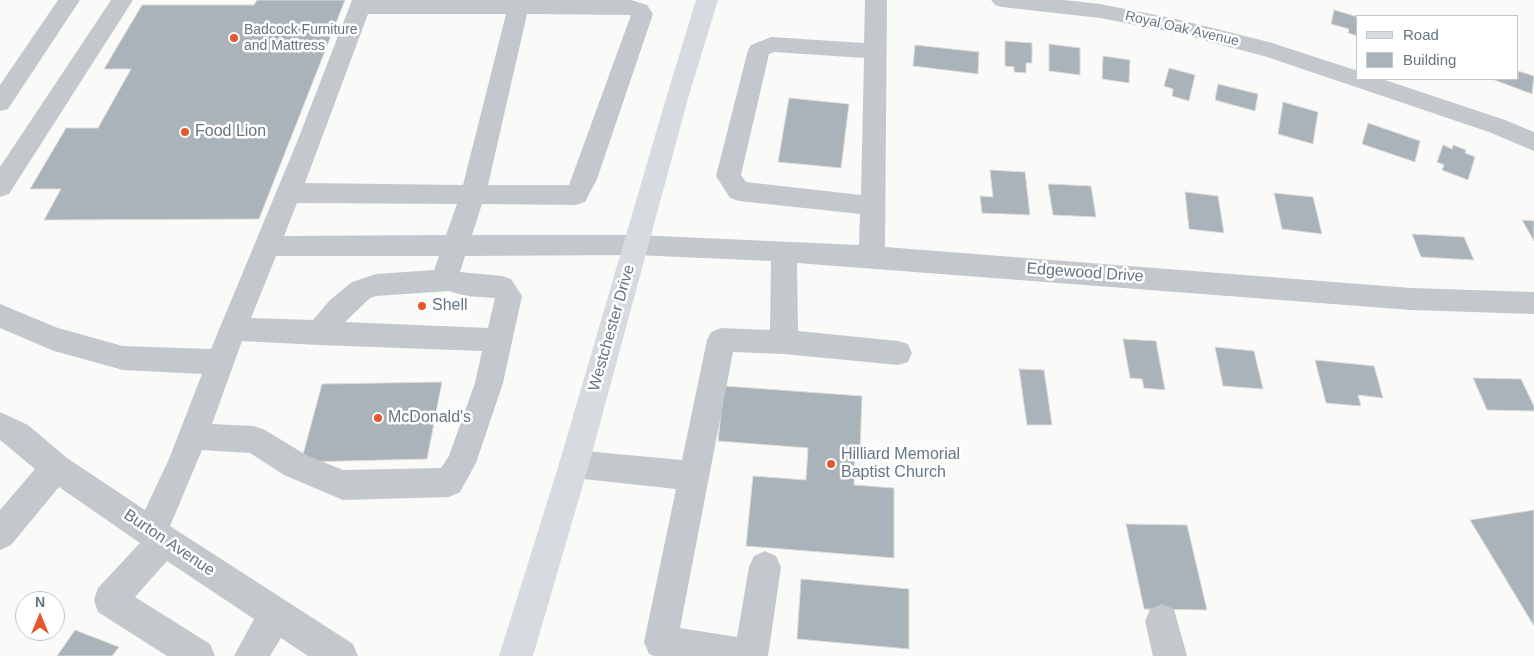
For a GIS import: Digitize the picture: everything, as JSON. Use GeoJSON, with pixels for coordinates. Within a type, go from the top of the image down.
{"type":"FeatureCollection","features":[{"type":"Feature","properties":{"kind":"main road","name":"Westchester Drive"},"geometry":{"type":"LineString","coordinates":[[516,656],[574,464],[678,95],[707,0]]}},
{"type":"Feature","properties":{"kind":"street"},"geometry":{"type":"LineString","coordinates":[[0,103],[69,0]]}},
{"type":"Feature","properties":{"kind":"street"},"geometry":{"type":"LineString","coordinates":[[0,187],[122,0]]}},
{"type":"Feature","properties":{"kind":"street"},"geometry":{"type":"LineString","coordinates":[[872,256],[876,0]]}},
{"type":"Feature","properties":{"kind":"street","name":"Royal Oak Avenue"},"geometry":{"type":"LineString","coordinates":[[1002,0],[1100,11],[1176,26],[1269,50],[1356,78]]}},
{"type":"Feature","properties":{"kind":"street"},"geometry":{"type":"LineString","coordinates":[[176,651],[110,600],[158,536],[192,436],[220,362],[289,193],[361,4],[519,4],[630,7],[639,10],[642,14],[585,179],[576,195],[289,193]]}},
{"type":"Feature","properties":{"kind":"street"},"geometry":{"type":"LineString","coordinates":[[449,280],[447,271],[473,195],[519,4]]}},
{"type":"Feature","properties":{"kind":"street"},"geometry":{"type":"LineString","coordinates":[[872,206],[738,191],[728,176],[759,50],[771,44],[875,51]]}},
{"type":"Feature","properties":{"kind":"street","name":"Royal Oak Avenue"},"geometry":{"type":"LineString","coordinates":[[1361,80],[1497,126],[1534,142]]}},
{"type":"Feature","properties":{"kind":"street","name":"Edgewood Drive"},"geometry":{"type":"LineString","coordinates":[[268,246],[636,245],[784,251],[872,256],[1411,299],[1534,303]]}},
{"type":"Feature","properties":{"kind":"street"},"geometry":{"type":"LineString","coordinates":[[784,251],[784,342]]}},
{"type":"Feature","properties":{"kind":"street"},"geometry":{"type":"LineString","coordinates":[[192,436],[254,440],[295,465],[343,485],[448,482],[461,463],[489,383],[509,296],[502,287],[466,285],[449,280],[376,285],[361,290],[340,308],[319,333]]}},
{"type":"Feature","properties":{"kind":"street"},"geometry":{"type":"LineString","coordinates":[[0,316],[54,339],[123,358],[220,362]]}},
{"type":"Feature","properties":{"kind":"street"},"geometry":{"type":"LineString","coordinates":[[234,329],[498,340]]}},
{"type":"Feature","properties":{"kind":"street"},"geometry":{"type":"LineString","coordinates":[[765,567],[751,656],[726,654],[662,642],[720,340],[784,342],[898,352]]}},
{"type":"Feature","properties":{"kind":"street","name":"Burton Avenue"},"geometry":{"type":"LineString","coordinates":[[0,425],[18,435],[56,468],[276,615],[341,656]]}},
{"type":"Feature","properties":{"kind":"street"},"geometry":{"type":"LineString","coordinates":[[574,464],[694,476]]}},
{"type":"Feature","properties":{"kind":"street"},"geometry":{"type":"LineString","coordinates":[[0,534],[56,468]]}},
{"type":"Feature","properties":{"kind":"street"},"geometry":{"type":"LineString","coordinates":[[251,656],[276,615]]}},
{"type":"Feature","properties":{"kind":"street"},"geometry":{"type":"LineString","coordinates":[[1162,621],[1170,656]]}},
{"type":"Feature","properties":{"kind":"building"},"geometry":{"type":"Polygon","coordinates":[[[257,0],[345,0],[259,219],[44,220],[61,189],[30,189],[66,128],[98,128],[131,69],[104,69],[142,5],[254,5],[257,0]]]}},
{"type":"Feature","properties":{"kind":"building"},"geometry":{"type":"Polygon","coordinates":[[[1334,10],[1356,16],[1356,35],[1348,33],[1349,29],[1331,24],[1334,10]]]}},
{"type":"Feature","properties":{"kind":"building"},"geometry":{"type":"Polygon","coordinates":[[[1005,41],[1032,43],[1032,63],[1026,63],[1026,73],[1014,72],[1014,67],[1005,66],[1005,41]]]}},
{"type":"Feature","properties":{"kind":"building"},"geometry":{"type":"Polygon","coordinates":[[[1049,44],[1080,48],[1080,75],[1049,71],[1049,44]]]}},
{"type":"Feature","properties":{"kind":"building"},"geometry":{"type":"Polygon","coordinates":[[[915,45],[979,52],[978,74],[913,66],[915,45]]]}},
{"type":"Feature","properties":{"kind":"building"},"geometry":{"type":"Polygon","coordinates":[[[1103,56],[1130,60],[1129,83],[1102,79],[1103,56]]]}},
{"type":"Feature","properties":{"kind":"building"},"geometry":{"type":"Polygon","coordinates":[[[1169,68],[1195,75],[1189,101],[1172,96],[1173,89],[1164,86],[1169,68]]]}},
{"type":"Feature","properties":{"kind":"building"},"geometry":{"type":"Polygon","coordinates":[[[1519,71],[1534,76],[1532,94],[1495,80],[1519,80],[1519,71]]]}},
{"type":"Feature","properties":{"kind":"building"},"geometry":{"type":"Polygon","coordinates":[[[1218,84],[1258,94],[1255,111],[1215,100],[1218,84]]]}},
{"type":"Feature","properties":{"kind":"building"},"geometry":{"type":"Polygon","coordinates":[[[789,98],[849,104],[841,168],[778,162],[789,98]]]}},
{"type":"Feature","properties":{"kind":"building"},"geometry":{"type":"Polygon","coordinates":[[[1283,102],[1318,112],[1313,144],[1278,134],[1283,102]]]}},
{"type":"Feature","properties":{"kind":"building"},"geometry":{"type":"Polygon","coordinates":[[[1368,123],[1420,141],[1415,162],[1362,144],[1368,123]]]}},
{"type":"Feature","properties":{"kind":"building"},"geometry":{"type":"Polygon","coordinates":[[[1443,145],[1452,149],[1453,145],[1466,150],[1465,153],[1475,157],[1468,180],[1442,170],[1444,165],[1437,162],[1443,145]]]}},
{"type":"Feature","properties":{"kind":"building"},"geometry":{"type":"Polygon","coordinates":[[[990,170],[1025,172],[1030,215],[982,213],[980,196],[993,197],[990,170]]]}},
{"type":"Feature","properties":{"kind":"building"},"geometry":{"type":"Polygon","coordinates":[[[1048,184],[1091,186],[1096,217],[1053,215],[1048,184]]]}},
{"type":"Feature","properties":{"kind":"building"},"geometry":{"type":"Polygon","coordinates":[[[1185,192],[1218,196],[1224,233],[1189,229],[1185,192]]]}},
{"type":"Feature","properties":{"kind":"building"},"geometry":{"type":"Polygon","coordinates":[[[1274,193],[1313,197],[1322,234],[1282,229],[1274,193]]]}},
{"type":"Feature","properties":{"kind":"building"},"geometry":{"type":"Polygon","coordinates":[[[1522,220],[1534,221],[1534,241],[1522,220]]]}},
{"type":"Feature","properties":{"kind":"building"},"geometry":{"type":"Polygon","coordinates":[[[1412,234],[1464,237],[1474,260],[1421,257],[1412,234]]]}},
{"type":"Feature","properties":{"kind":"building"},"geometry":{"type":"Polygon","coordinates":[[[1123,339],[1156,341],[1165,390],[1144,388],[1142,379],[1130,378],[1123,339]]]}},
{"type":"Feature","properties":{"kind":"building"},"geometry":{"type":"Polygon","coordinates":[[[1215,347],[1254,351],[1263,389],[1223,386],[1215,347]]]}},
{"type":"Feature","properties":{"kind":"building"},"geometry":{"type":"Polygon","coordinates":[[[1315,360],[1374,366],[1383,398],[1358,395],[1361,406],[1326,403],[1315,360]]]}},
{"type":"Feature","properties":{"kind":"building"},"geometry":{"type":"Polygon","coordinates":[[[1019,369],[1044,370],[1052,425],[1027,425],[1019,369]]]}},
{"type":"Feature","properties":{"kind":"building"},"geometry":{"type":"Polygon","coordinates":[[[1473,378],[1521,379],[1534,406],[1534,411],[1487,410],[1473,378]]]}},
{"type":"Feature","properties":{"kind":"building"},"geometry":{"type":"Polygon","coordinates":[[[442,382],[427,459],[301,462],[322,384],[442,382]]]}},
{"type":"Feature","properties":{"kind":"building","name":"Hilliard Memorial Baptist Church"},"geometry":{"type":"Polygon","coordinates":[[[724,386],[862,396],[860,452],[855,452],[854,485],[894,488],[894,558],[746,546],[753,476],[806,480],[808,448],[718,441],[724,386]]]}},
{"type":"Feature","properties":{"kind":"building"},"geometry":{"type":"Polygon","coordinates":[[[1534,510],[1534,626],[1470,520],[1534,510]]]}},
{"type":"Feature","properties":{"kind":"building"},"geometry":{"type":"Polygon","coordinates":[[[1126,524],[1187,525],[1207,610],[1144,609],[1126,524]]]}},
{"type":"Feature","properties":{"kind":"building"},"geometry":{"type":"Polygon","coordinates":[[[801,579],[909,589],[909,649],[797,639],[801,579]]]}},
{"type":"Feature","properties":{"kind":"building"},"geometry":{"type":"Polygon","coordinates":[[[75,630],[119,647],[112,656],[57,656],[75,630]]]}},
{"type":"Feature","properties":{"kind":"place","name":"Badcock Furniture and Mattress"},"geometry":{"type":"Point","coordinates":[234,38]}},
{"type":"Feature","properties":{"kind":"place","name":"Food Lion"},"geometry":{"type":"Point","coordinates":[185,132]}},
{"type":"Feature","properties":{"kind":"place","name":"Shell"},"geometry":{"type":"Point","coordinates":[422,306]}},
{"type":"Feature","properties":{"kind":"place","name":"McDonald's"},"geometry":{"type":"Point","coordinates":[378,418]}},
{"type":"Feature","properties":{"kind":"place","name":"Hilliard Memorial Baptist Church"},"geometry":{"type":"Point","coordinates":[831,464]}}]}
